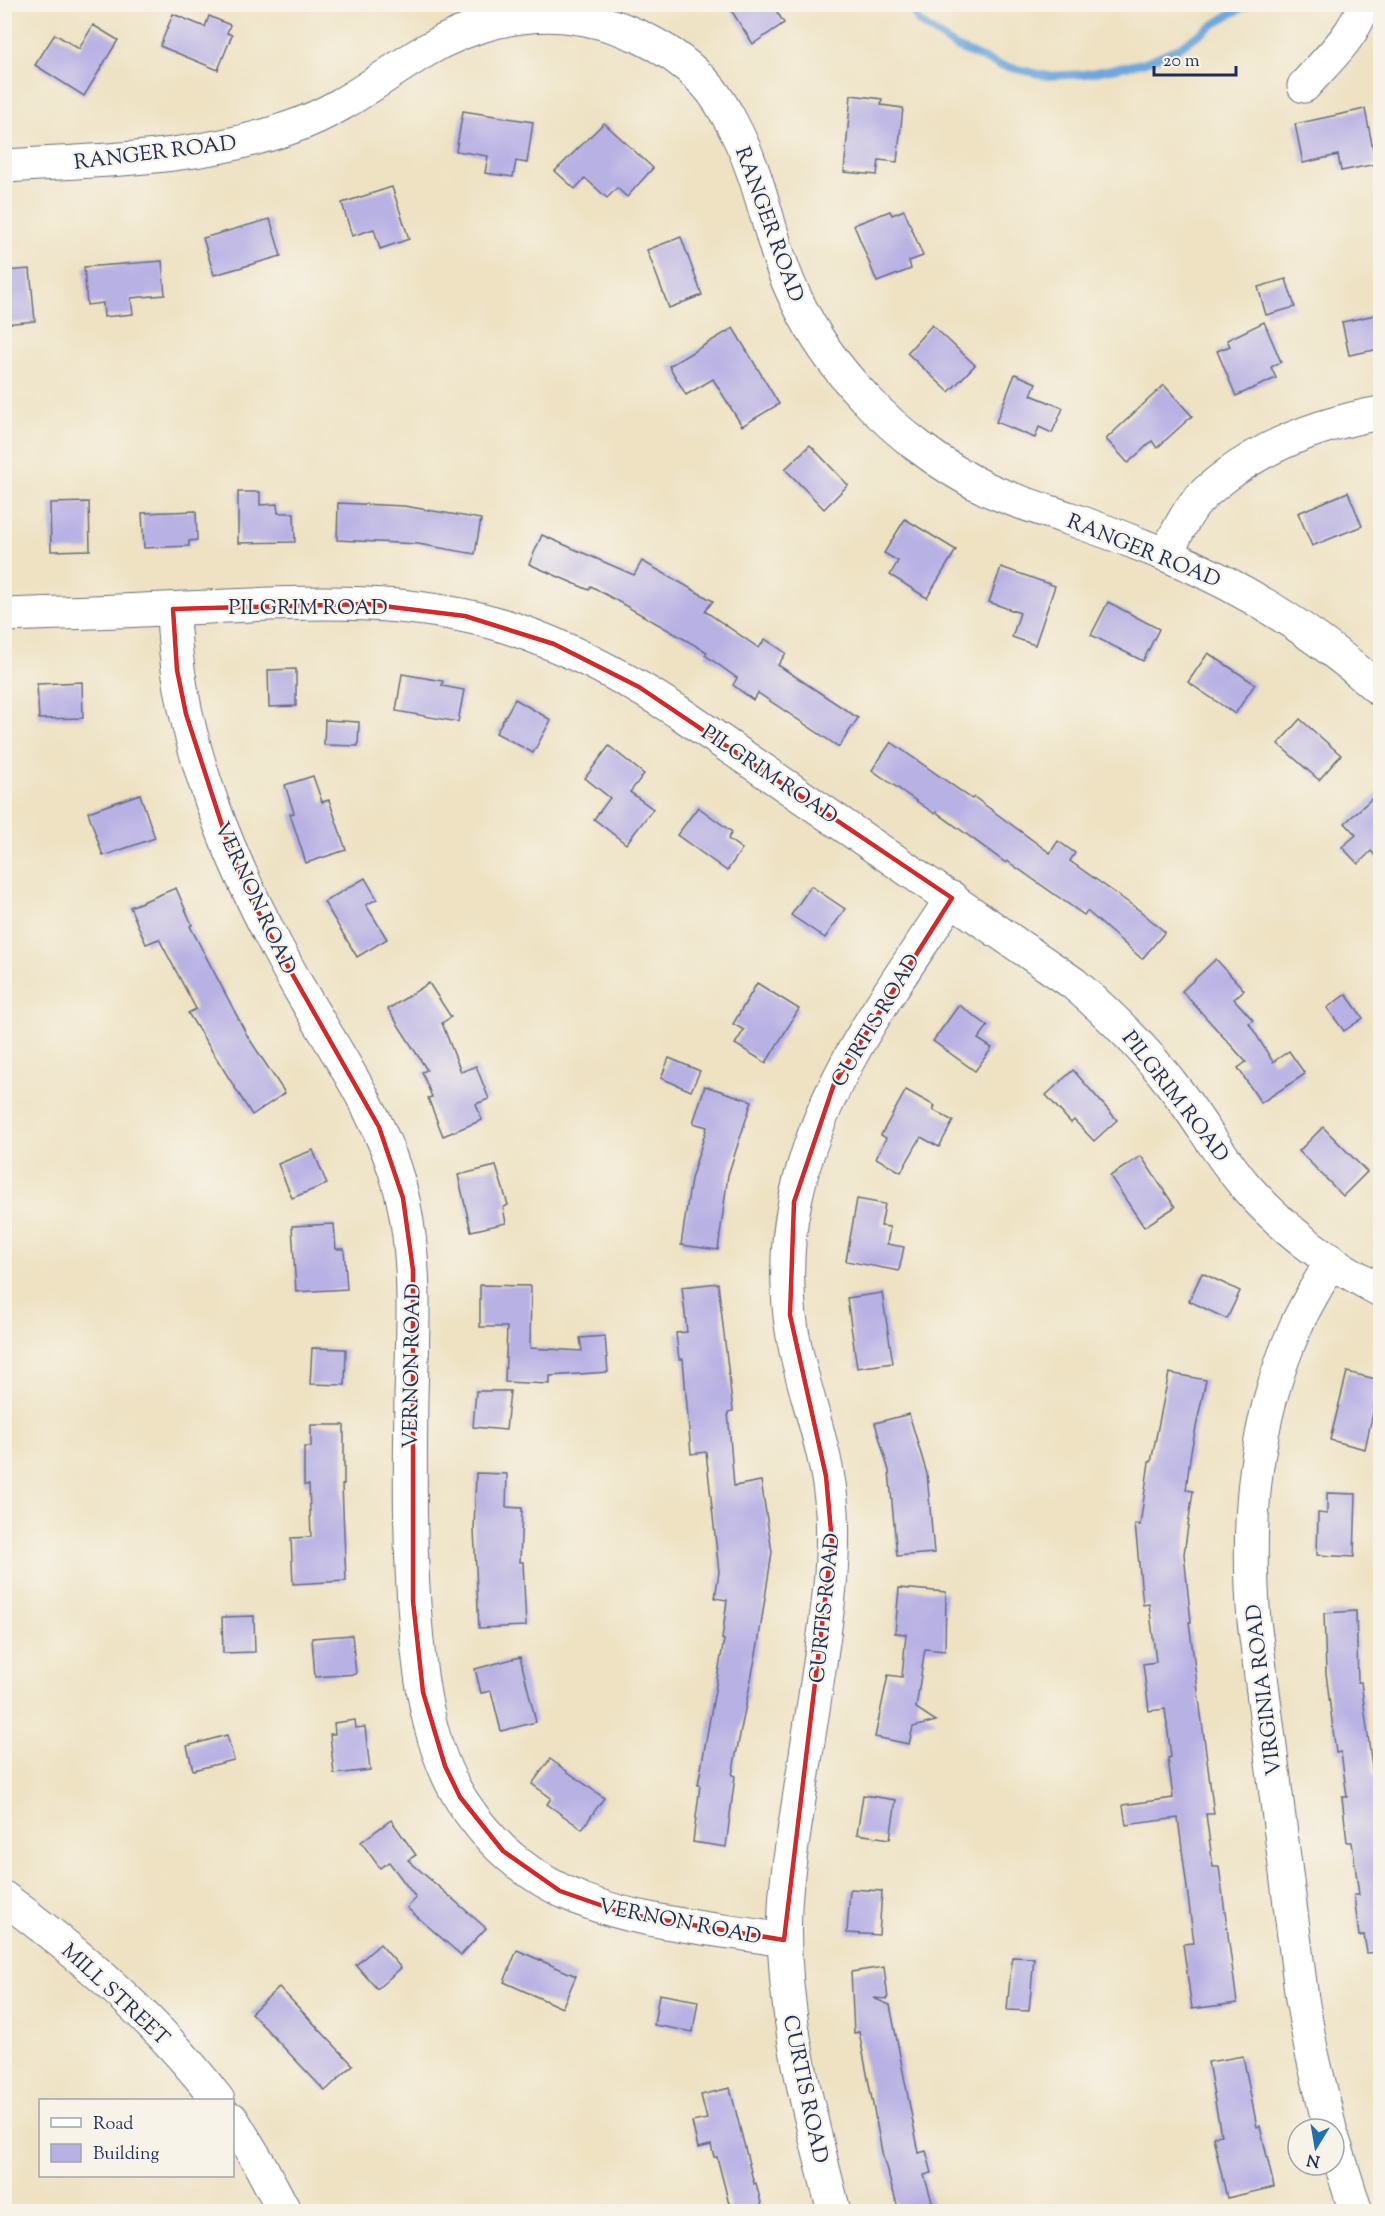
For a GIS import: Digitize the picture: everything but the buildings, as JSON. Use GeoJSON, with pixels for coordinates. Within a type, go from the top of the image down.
{"type":"FeatureCollection","features":[{"type":"Feature","properties":{"kind":"street"},"geometry":{"type":"LineString","coordinates":[[1304,86],[1359,21],[1364,4]]}},
{"type":"Feature","properties":{"kind":"street","name":"RANGER ROAD"},"geometry":{"type":"LineString","coordinates":[[4,166],[172,154],[217,148],[259,138],[329,112],[361,94],[428,49],[461,33],[496,22],[529,16],[566,16],[603,24],[641,37],[676,57],[705,82],[740,142],[753,170],[779,258],[795,298],[814,333],[838,368],[866,400],[925,451],[987,489],[1166,555],[1208,573],[1281,614],[1344,658],[1380,690]]}},
{"type":"Feature","properties":{"kind":"street"},"geometry":{"type":"LineString","coordinates":[[1166,555],[1194,505],[1212,486],[1239,466],[1270,447],[1303,433],[1342,421],[1380,413]]}},
{"type":"Feature","properties":{"kind":"street","name":"PILGRIM ROAD"},"geometry":{"type":"LineString","coordinates":[[4,615],[316,603],[367,604],[465,616],[509,627],[597,664],[639,687],[952,898],[1049,965],[1103,1008],[1129,1034],[1179,1094],[1225,1160],[1247,1187],[1301,1240],[1331,1262],[1380,1290]]}},
{"type":"Feature","properties":{"kind":"street","name":"VERNON ROAD"},"geometry":{"type":"LineString","coordinates":[[173,609],[177,670],[186,714],[215,810],[231,853],[265,926],[379,1127],[403,1198],[413,1270],[410,1497],[413,1601],[423,1692],[433,1733],[445,1766],[460,1797],[481,1827],[503,1851],[529,1873],[560,1891],[591,1904],[626,1914],[784,1940]]}},
{"type":"Feature","properties":{"kind":"street","name":"CURTIS ROAD"},"geometry":{"type":"LineString","coordinates":[[834,2211],[794,2045],[785,1978],[785,1904],[827,1618],[832,1542],[832,1508],[795,1348],[790,1315],[790,1238],[794,1202],[817,1125],[834,1084],[853,1050],[952,898]]}},
{"type":"Feature","properties":{"kind":"street","name":"VIRGINIA ROAD"},"geometry":{"type":"LineString","coordinates":[[1327,2117],[1302,1999],[1254,1621],[1250,1573],[1250,1530],[1260,1444],[1282,1362],[1296,1326],[1331,1262]]}},
{"type":"Feature","properties":{"kind":"street","name":"MILL STREET"},"geometry":{"type":"LineString","coordinates":[[7,1904],[55,1938],[143,2015],[217,2099]]}},
{"type":"Feature","properties":{"kind":"street"},"geometry":{"type":"LineString","coordinates":[[234,2122],[261,2165],[285,2211]]}},
{"type":"Feature","properties":{"kind":"street"},"geometry":{"type":"LineString","coordinates":[[1345,2177],[1356,2211]]}},
{"type":"Feature","properties":{"kind":"highlighted area"},"geometry":{"type":"Polygon","coordinates":[[[367,604],[465,616],[554,644],[639,687],[952,898],[834,1084],[794,1202],[790,1315],[826,1476],[832,1542],[784,1940],[626,1914],[560,1891],[503,1851],[460,1797],[445,1766],[423,1692],[413,1601],[413,1270],[403,1198],[379,1127],[265,926],[231,853],[186,714],[177,670],[173,609],[367,604]]]}},
{"type":"Feature","properties":{"kind":"waterway"},"geometry":{"type":"LineString","coordinates":[[908,4],[919,22],[956,47],[999,65],[1048,76],[1085,74],[1143,63],[1178,48],[1227,16],[1251,4]]}}]}
